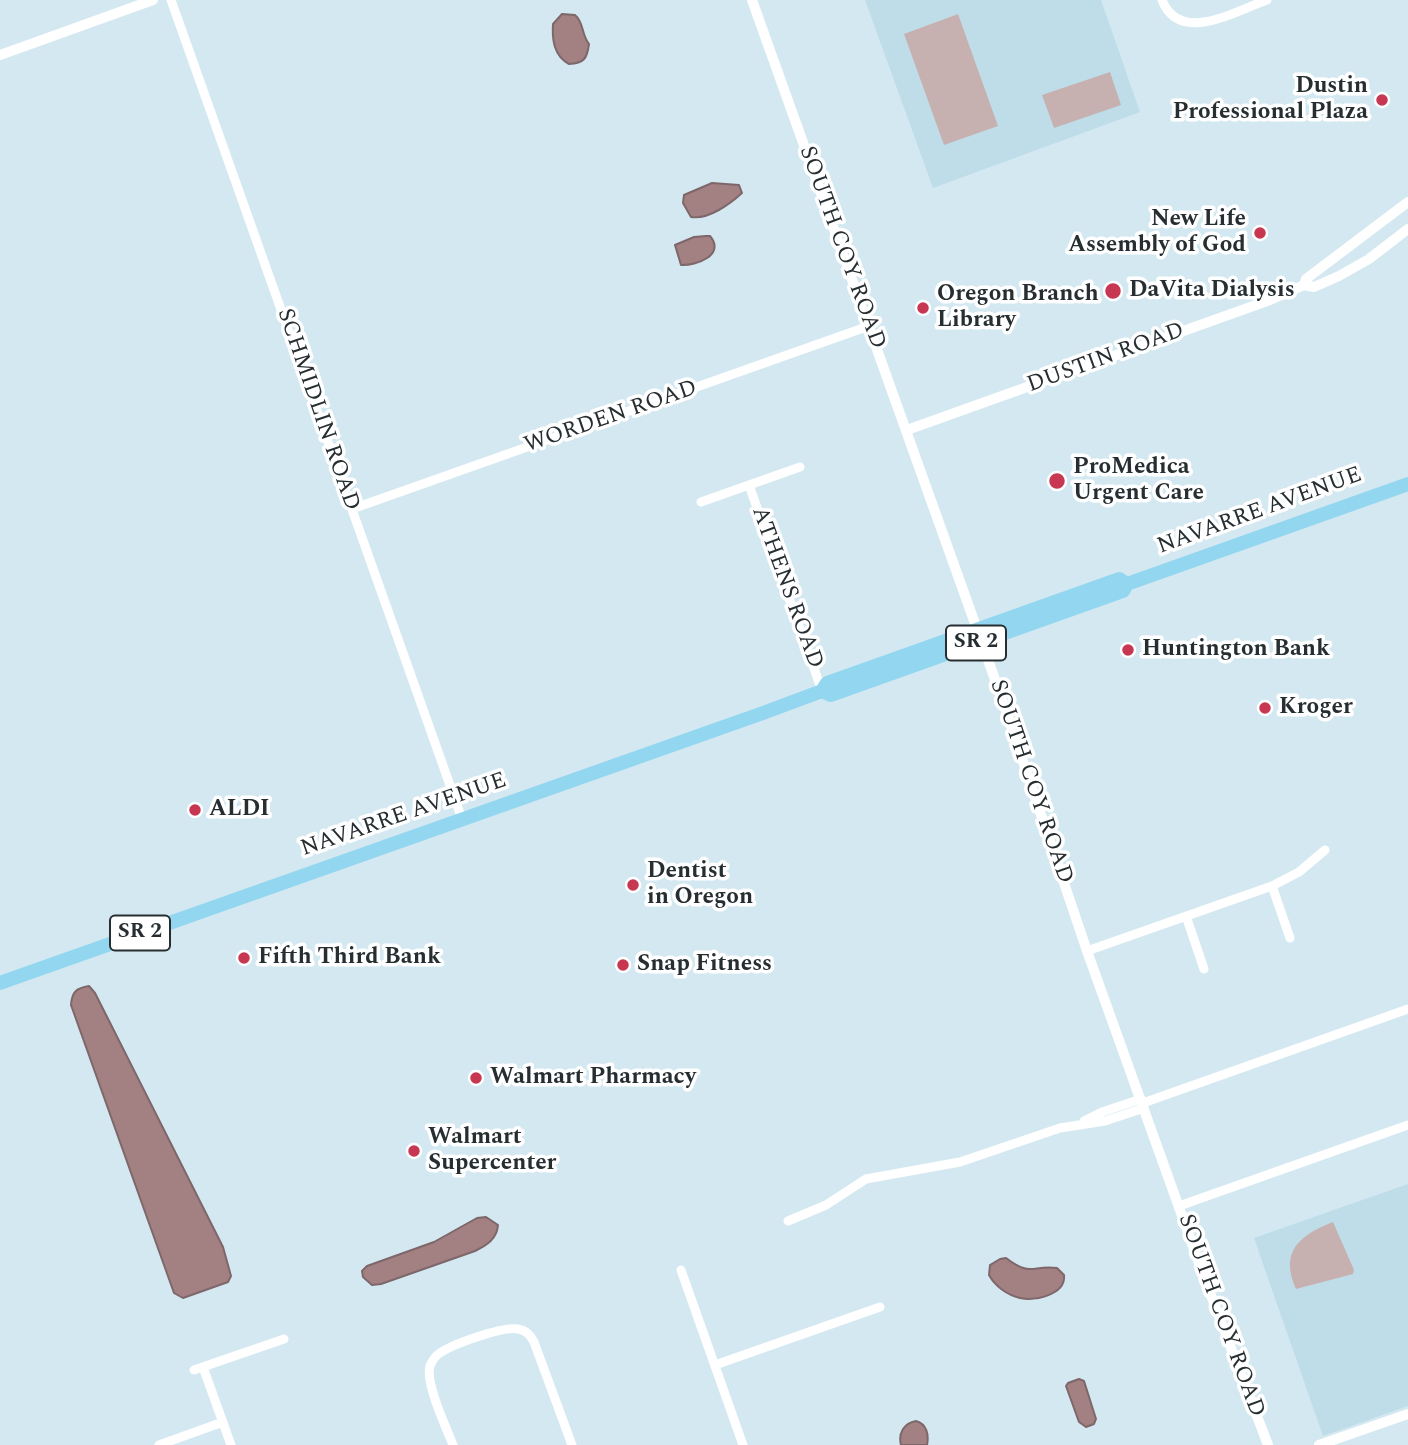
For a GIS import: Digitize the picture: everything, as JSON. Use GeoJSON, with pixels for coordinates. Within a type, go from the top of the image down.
{"type":"FeatureCollection","features":[{"type":"Feature","properties":{"kind":"highway","name":"NAVARRE AVENUE"},"geometry":{"type":"LineString","coordinates":[[0,983],[822,691],[827,683],[1123,591],[1127,584],[1408,484]]}},
{"type":"Feature","properties":{"kind":"highway","name":"NAVARRE AVENUE"},"geometry":{"type":"LineString","coordinates":[[822,691],[831,695],[979,635]]}},
{"type":"Feature","properties":{"kind":"highway"},"geometry":{"type":"LineString","coordinates":[[841,691],[842,684],[858,677],[867,669]]}},
{"type":"Feature","properties":{"kind":"street"},"geometry":{"type":"LineString","coordinates":[[0,55],[153,0]]}},
{"type":"Feature","properties":{"kind":"street","name":"SCHMIDLIN ROAD"},"geometry":{"type":"LineString","coordinates":[[171,0],[462,819]]}},
{"type":"Feature","properties":{"kind":"street","name":"SOUTH COY ROAD"},"geometry":{"type":"LineString","coordinates":[[752,0],[907,430],[1087,951],[1268,1445]]}},
{"type":"Feature","properties":{"kind":"street"},"geometry":{"type":"LineString","coordinates":[[1162,0],[1169,12],[1181,21],[1192,24],[1267,0]]}},
{"type":"Feature","properties":{"kind":"street","name":"DUSTIN ROAD"},"geometry":{"type":"LineString","coordinates":[[1304,285],[1306,279],[1408,202]]}},
{"type":"Feature","properties":{"kind":"street","name":"DUSTIN ROAD"},"geometry":{"type":"LineString","coordinates":[[907,430],[1270,300],[1304,285],[1314,287],[1339,276],[1408,229]]}},
{"type":"Feature","properties":{"kind":"street"},"geometry":{"type":"LineString","coordinates":[[1372,230],[1385,247]]}},
{"type":"Feature","properties":{"kind":"street","name":"WORDEN ROAD"},"geometry":{"type":"LineString","coordinates":[[352,509],[869,326]]}},
{"type":"Feature","properties":{"kind":"street"},"geometry":{"type":"LineString","coordinates":[[701,502],[800,467]]}},
{"type":"Feature","properties":{"kind":"street","name":"ATHENS ROAD"},"geometry":{"type":"LineString","coordinates":[[749,485],[822,691]]}},
{"type":"Feature","properties":{"kind":"street"},"geometry":{"type":"LineString","coordinates":[[1087,951],[1272,886],[1299,872],[1325,850]]}},
{"type":"Feature","properties":{"kind":"street"},"geometry":{"type":"LineString","coordinates":[[1272,886],[1290,938]]}},
{"type":"Feature","properties":{"kind":"street"},"geometry":{"type":"LineString","coordinates":[[1186,916],[1205,969]]}},
{"type":"Feature","properties":{"kind":"street"},"geometry":{"type":"LineString","coordinates":[[788,1221],[826,1205],[866,1179],[960,1161],[1080,1123],[1105,1121],[1143,1103],[1408,1009]]}},
{"type":"Feature","properties":{"kind":"street"},"geometry":{"type":"LineString","coordinates":[[1179,1206],[1408,1125]]}},
{"type":"Feature","properties":{"kind":"street"},"geometry":{"type":"LineString","coordinates":[[681,1270],[743,1445]]}},
{"type":"Feature","properties":{"kind":"street"},"geometry":{"type":"LineString","coordinates":[[715,1365],[880,1307]]}},
{"type":"Feature","properties":{"kind":"street"},"geometry":{"type":"LineString","coordinates":[[453,1445],[433,1388],[429,1373],[431,1364],[436,1356],[445,1350],[513,1328],[526,1331],[532,1338],[572,1445]]}},
{"type":"Feature","properties":{"kind":"street"},"geometry":{"type":"LineString","coordinates":[[231,1445],[199,1369],[284,1339]]}},
{"type":"Feature","properties":{"kind":"street"},"geometry":{"type":"LineString","coordinates":[[1319,1445],[1408,1414]]}},
{"type":"Feature","properties":{"kind":"street"},"geometry":{"type":"LineString","coordinates":[[159,1445],[223,1422]]}},
{"type":"Feature","properties":{"kind":"shaded area"},"geometry":{"type":"Polygon","coordinates":[[[865,0],[1101,0],[1140,112],[933,188],[865,0]]]}},
{"type":"Feature","properties":{"kind":"shaded area"},"geometry":{"type":"Polygon","coordinates":[[[562,14],[575,15],[578,18],[589,44],[586,57],[578,63],[569,64],[564,61],[555,47],[553,24],[562,14]]]}},
{"type":"Feature","properties":{"kind":"shaded area"},"geometry":{"type":"Polygon","coordinates":[[[958,14],[998,126],[944,145],[904,34],[958,14]]]}},
{"type":"Feature","properties":{"kind":"shaded area"},"geometry":{"type":"Polygon","coordinates":[[[1110,72],[1121,105],[1054,128],[1042,95],[1110,72]]]}},
{"type":"Feature","properties":{"kind":"shaded area"},"geometry":{"type":"Polygon","coordinates":[[[712,183],[739,185],[742,193],[711,214],[691,217],[683,203],[684,195],[712,183]]]}},
{"type":"Feature","properties":{"kind":"shaded area"},"geometry":{"type":"Polygon","coordinates":[[[710,236],[714,243],[712,254],[694,264],[681,265],[675,245],[694,237],[710,236]]]}},
{"type":"Feature","properties":{"kind":"shaded area"},"geometry":{"type":"Polygon","coordinates":[[[89,986],[95,993],[223,1247],[231,1276],[228,1282],[183,1298],[174,1293],[71,1005],[76,991],[89,986]]]}},
{"type":"Feature","properties":{"kind":"shaded area"},"geometry":{"type":"Polygon","coordinates":[[[1408,1184],[1408,1406],[1323,1436],[1254,1238],[1408,1184]]]}},
{"type":"Feature","properties":{"kind":"shaded area"},"geometry":{"type":"Polygon","coordinates":[[[486,1217],[498,1225],[496,1234],[491,1241],[475,1251],[381,1284],[372,1285],[363,1277],[362,1271],[367,1266],[434,1242],[477,1218],[486,1217]]]}},
{"type":"Feature","properties":{"kind":"shaded area"},"geometry":{"type":"Polygon","coordinates":[[[1333,1222],[1354,1270],[1353,1274],[1296,1289],[1290,1264],[1296,1246],[1311,1233],[1333,1222]]]}},
{"type":"Feature","properties":{"kind":"shaded area"},"geometry":{"type":"Polygon","coordinates":[[[1006,1258],[1026,1269],[1057,1268],[1064,1275],[1063,1282],[1055,1292],[1041,1297],[1026,1299],[1011,1295],[989,1275],[990,1265],[1006,1258]]]}},
{"type":"Feature","properties":{"kind":"shaded area"},"geometry":{"type":"Polygon","coordinates":[[[1079,1379],[1084,1381],[1096,1419],[1094,1424],[1086,1427],[1079,1422],[1066,1386],[1079,1379]]]}},
{"type":"Feature","properties":{"kind":"shaded area"},"geometry":{"type":"Polygon","coordinates":[[[916,1421],[926,1430],[927,1445],[901,1445],[900,1436],[903,1429],[916,1421]]]}},
{"type":"Feature","properties":{"kind":"place","name":"Dustin Professional Plaza"},"geometry":{"type":"Point","coordinates":[1382,100]}},
{"type":"Feature","properties":{"kind":"place","name":"New Life Assembly of God"},"geometry":{"type":"Point","coordinates":[1260,233]}},
{"type":"Feature","properties":{"kind":"place","name":"DaVita Dialysis"},"geometry":{"type":"Point","coordinates":[1113,291]}},
{"type":"Feature","properties":{"kind":"place","name":"Oregon Branch Library"},"geometry":{"type":"Point","coordinates":[923,308]}},
{"type":"Feature","properties":{"kind":"place","name":"ProMedica Urgent Care"},"geometry":{"type":"Point","coordinates":[1057,481]}},
{"type":"Feature","properties":{"kind":"place","name":"Huntington Bank"},"geometry":{"type":"Point","coordinates":[1128,650]}},
{"type":"Feature","properties":{"kind":"place","name":"Kroger"},"geometry":{"type":"Point","coordinates":[1265,708]}},
{"type":"Feature","properties":{"kind":"place","name":"ALDI"},"geometry":{"type":"Point","coordinates":[195,810]}},
{"type":"Feature","properties":{"kind":"place","name":"Dentist in Oregon"},"geometry":{"type":"Point","coordinates":[633,885]}},
{"type":"Feature","properties":{"kind":"place","name":"Fifth Third Bank"},"geometry":{"type":"Point","coordinates":[244,958]}},
{"type":"Feature","properties":{"kind":"place","name":"Snap Fitness"},"geometry":{"type":"Point","coordinates":[623,965]}},
{"type":"Feature","properties":{"kind":"place","name":"Walmart Pharmacy"},"geometry":{"type":"Point","coordinates":[476,1078]}},
{"type":"Feature","properties":{"kind":"place","name":"Walmart Supercenter"},"geometry":{"type":"Point","coordinates":[414,1151]}}]}
